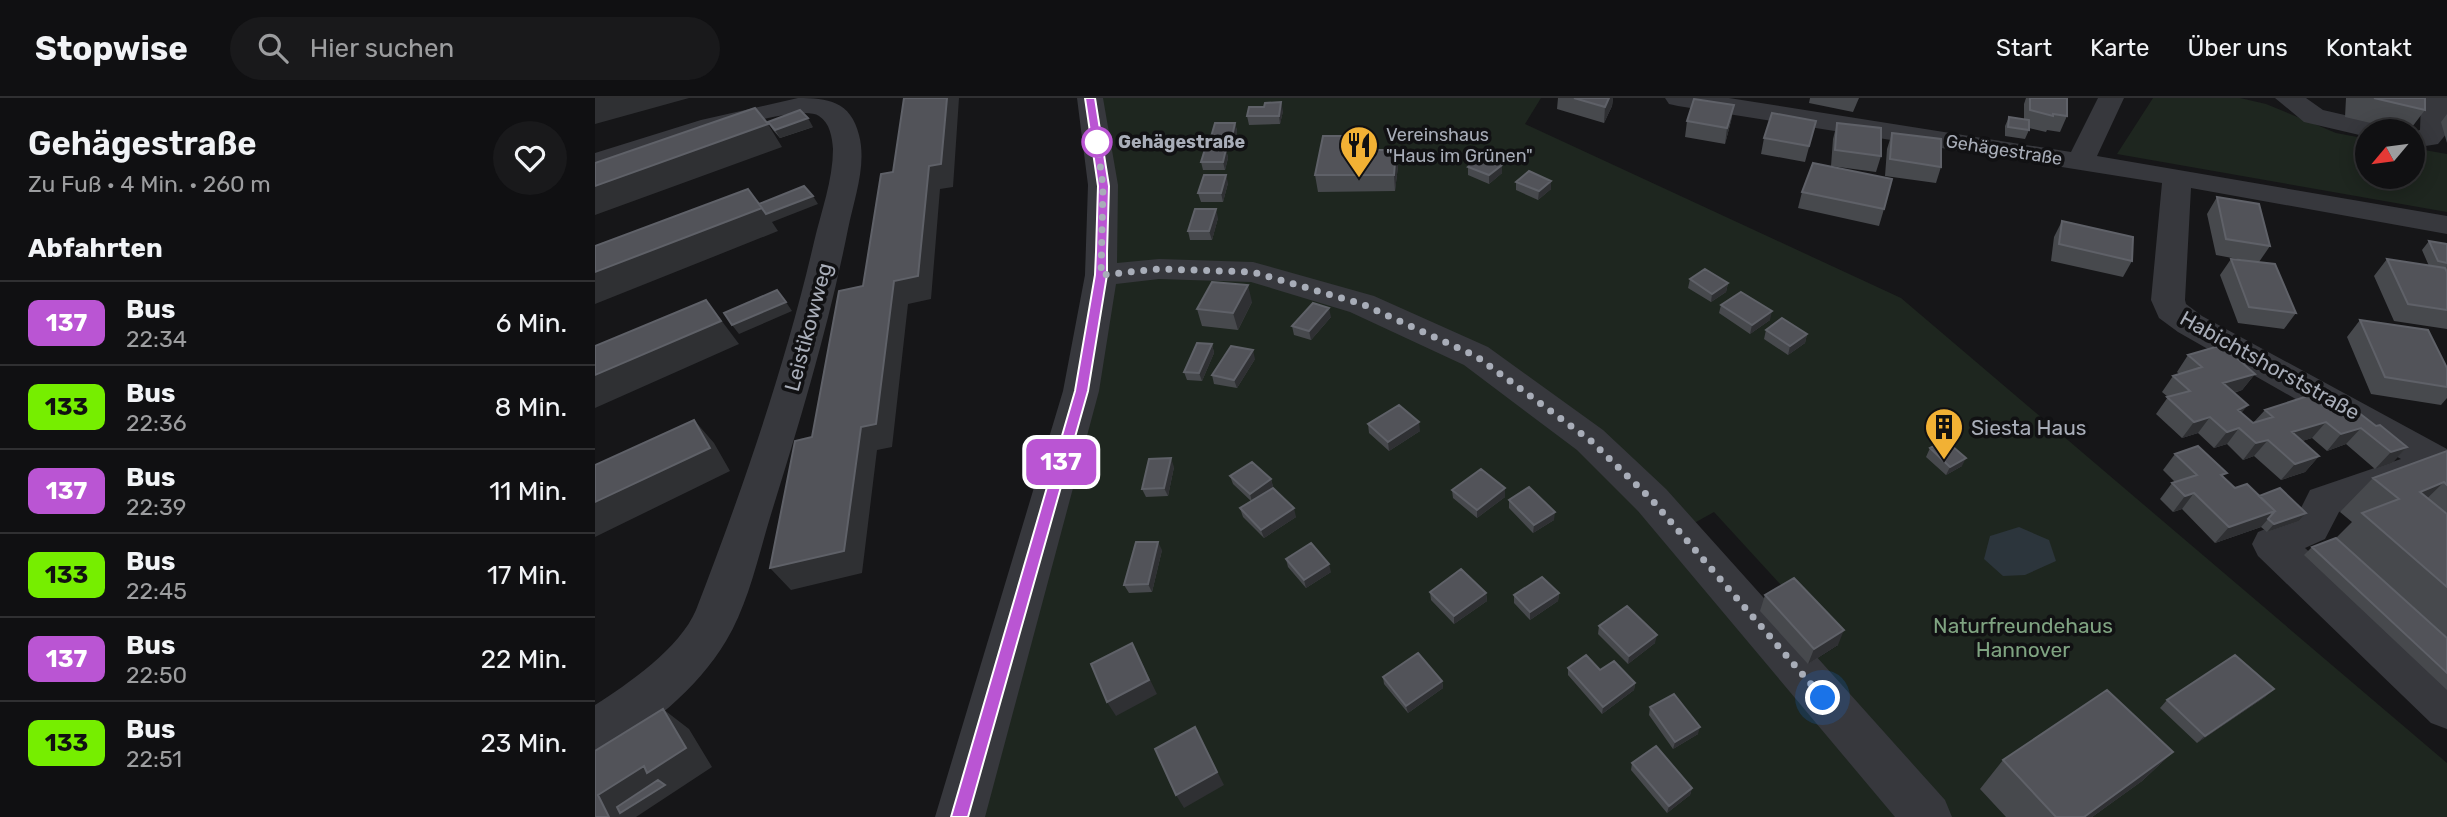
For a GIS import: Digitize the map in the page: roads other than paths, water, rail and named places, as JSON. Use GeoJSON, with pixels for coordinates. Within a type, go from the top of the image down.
{"type":"FeatureCollection","features":[{"type":"Feature","properties":{"kind":"street"},"geometry":{"type":"LineString","coordinates":[[960,817],[1081,391],[1101,275],[1103,186],[1090,98]]}},
{"type":"Feature","properties":{"kind":"street","name":"Gehägestraße"},"geometry":{"type":"LineString","coordinates":[[1678,98],[2177,177],[2447,225]]}},
{"type":"Feature","properties":{"kind":"street","name":"Gehägestraße"},"geometry":{"type":"LineString","coordinates":[[2080,162],[2111,98]]}},
{"type":"Feature","properties":{"kind":"street"},"geometry":{"type":"LineString","coordinates":[[2288,98],[2313,116],[2355,126]]}},
{"type":"Feature","properties":{"kind":"street"},"geometry":{"type":"LineString","coordinates":[[2425,141],[2431,139],[2434,134],[2434,102],[2438,98]]}},
{"type":"Feature","properties":{"kind":"street","name":"Leistikowweg"},"geometry":{"type":"LineString","coordinates":[[595,163],[745,111],[784,102],[807,101],[823,106],[835,114],[846,138],[844,175],[813,312],[788,401],[711,627],[694,653],[664,684],[595,731]]}},
{"type":"Feature","properties":{"kind":"street","name":"Habichtshorststraße"},"geometry":{"type":"LineString","coordinates":[[2177,177],[2168,300],[2171,310],[2190,324],[2442,464]]}},
{"type":"Feature","properties":{"kind":"street"},"geometry":{"type":"LineString","coordinates":[[1101,275],[1159,269],[1253,272],[1362,304],[1476,356],[1590,440],[1652,500],[1927,817]]}},
{"type":"Feature","properties":{"kind":"street"},"geometry":{"type":"LineString","coordinates":[[2442,464],[2324,501],[2311,527],[2273,544],[2447,708]]}},
{"type":"Feature","properties":{"kind":"place","name":"Gehägestraße"},"geometry":{"type":"Point","coordinates":[1097,142]}},
{"type":"Feature","properties":{"kind":"place","name":"Vereinshaus \"Haus im Grünen\""},"geometry":{"type":"Point","coordinates":[1359,179]}},
{"type":"Feature","properties":{"kind":"place","name":"Siesta Haus"},"geometry":{"type":"Point","coordinates":[1944,461]}},
{"type":"Feature","properties":{"kind":"park label","name":"Naturfreundehaus Hannover"},"geometry":{"type":"Point","coordinates":[2023,637]}}]}
